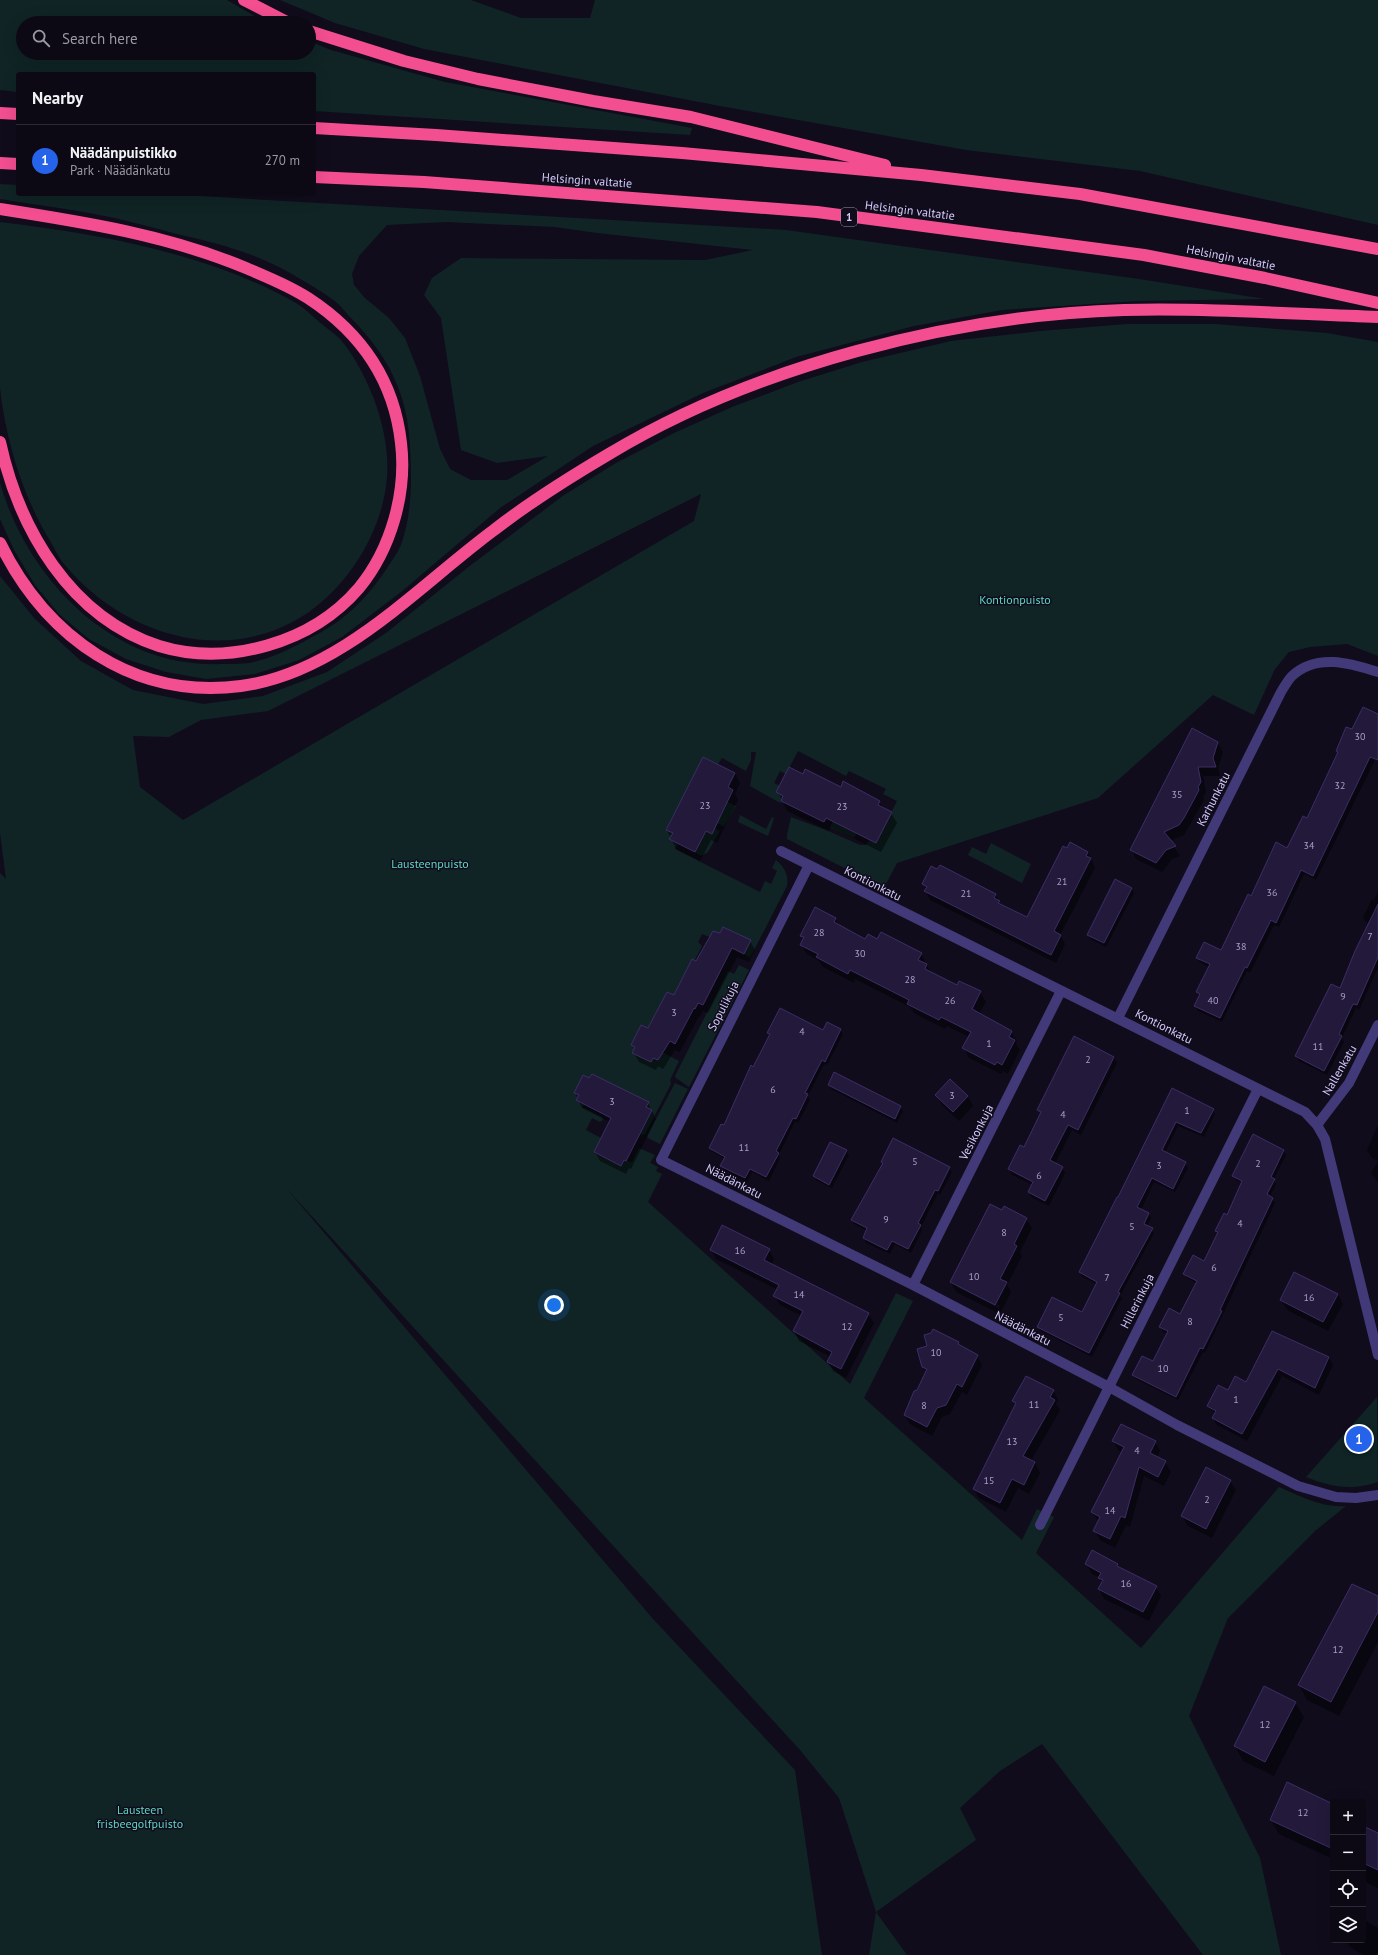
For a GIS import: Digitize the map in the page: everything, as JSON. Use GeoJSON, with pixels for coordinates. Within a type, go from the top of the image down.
{"type":"FeatureCollection","features":[{"type":"Feature","properties":{"kind":"highway"},"geometry":{"type":"LineString","coordinates":[[244,0],[275,16]]}},
{"type":"Feature","properties":{"kind":"highway"},"geometry":{"type":"LineString","coordinates":[[316,33],[404,61],[478,79],[593,101],[691,117],[921,174]]}},
{"type":"Feature","properties":{"kind":"highway"},"geometry":{"type":"LineString","coordinates":[[0,114],[16,114]]}},
{"type":"Feature","properties":{"kind":"highway"},"geometry":{"type":"LineString","coordinates":[[316,128],[436,135],[682,153],[921,174],[1080,194],[1378,250]]}},
{"type":"Feature","properties":{"kind":"highway"},"geometry":{"type":"LineString","coordinates":[[0,163],[16,164]]}},
{"type":"Feature","properties":{"kind":"highway","name":"Helsingin valtatie"},"geometry":{"type":"LineString","coordinates":[[316,176],[424,182],[817,212],[1144,255],[1265,278],[1378,302]]}},
{"type":"Feature","properties":{"kind":"highway"},"geometry":{"type":"LineString","coordinates":[[0,208],[124,230],[217,256],[280,282],[307,297],[346,328],[380,371],[387,388],[400,431],[403,473],[395,514],[381,554],[358,590],[343,604],[327,617],[271,644],[252,650],[231,653],[206,653],[161,646],[124,630],[91,608],[64,582],[28,526],[16,496],[0,442]]}},
{"type":"Feature","properties":{"kind":"highway"},"geometry":{"type":"LineString","coordinates":[[0,543],[22,582],[48,616],[94,654],[128,672],[160,681],[197,687],[246,685],[296,672],[346,644],[384,617],[494,529],[554,488],[612,452],[676,418],[726,395],[792,371],[858,352],[941,332],[1024,318],[1119,310],[1189,309],[1378,317]]}},
{"type":"Feature","properties":{"kind":"street","name":"Karhunkatu"},"geometry":{"type":"LineString","coordinates":[[1118,1018],[1281,692],[1292,676],[1306,666],[1324,661],[1343,662],[1378,672]]}},
{"type":"Feature","properties":{"kind":"street","name":"Kontionkatu"},"geometry":{"type":"LineString","coordinates":[[781,850],[1305,1112],[1317,1125],[1325,1139],[1378,1355]]}},
{"type":"Feature","properties":{"kind":"street","name":"Sopulikuja"},"geometry":{"type":"LineString","coordinates":[[661,1160],[809,865]]}},
{"type":"Feature","properties":{"kind":"street","name":"Vesikonkuja"},"geometry":{"type":"LineString","coordinates":[[913,1285],[1061,991]]}},
{"type":"Feature","properties":{"kind":"street","name":"Nallenkatu"},"geometry":{"type":"LineString","coordinates":[[1317,1125],[1349,1083],[1378,1025]]}},
{"type":"Feature","properties":{"kind":"street","name":"Hillerinkuja"},"geometry":{"type":"LineString","coordinates":[[1040,1525],[1258,1089]]}},
{"type":"Feature","properties":{"kind":"street","name":"Näädänkatu"},"geometry":{"type":"LineString","coordinates":[[661,1160],[913,1285],[1109,1387],[1177,1425],[1298,1486],[1336,1497],[1356,1498],[1378,1495]]}},
{"type":"Feature","properties":{"kind":"green space"},"geometry":{"type":"Polygon","coordinates":[[[0,0],[227,0],[254,16],[16,16],[16,60],[316,60],[316,44],[331,50],[445,82],[692,128],[690,135],[316,111],[316,72],[16,72],[16,92],[0,90],[0,0]]]}},
{"type":"Feature","properties":{"kind":"green space"},"geometry":{"type":"Polygon","coordinates":[[[280,0],[471,0],[521,18],[590,18],[595,0],[1378,0],[1378,225],[1140,171],[966,150],[720,106],[424,49],[335,23],[280,0]]]}},
{"type":"Feature","properties":{"kind":"green space"},"geometry":{"type":"Polygon","coordinates":[[[0,184],[16,185],[16,196],[200,196],[786,230],[1139,279],[1265,299],[1136,301],[1002,310],[914,326],[796,357],[703,393],[593,446],[500,508],[401,592],[342,637],[299,660],[255,674],[206,679],[166,672],[126,659],[89,639],[59,614],[35,585],[14,550],[0,519],[0,483],[13,519],[31,553],[54,584],[81,612],[111,635],[145,651],[182,662],[221,664],[250,663],[283,652],[326,630],[337,622],[356,606],[374,586],[400,548],[405,533],[411,484],[411,459],[405,410],[394,377],[376,347],[338,304],[324,293],[281,268],[243,252],[115,218],[0,199],[0,184]],[[446,222],[387,225],[359,256],[352,274],[354,285],[365,298],[389,318],[405,338],[420,376],[440,449],[450,469],[471,480],[507,480],[548,456],[497,463],[461,450],[441,318],[424,295],[432,278],[461,258],[705,260],[753,250],[555,227],[446,222]]]}},
{"type":"Feature","properties":{"kind":"green space"},"geometry":{"type":"Polygon","coordinates":[[[0,222],[76,233],[152,248],[227,271],[296,303],[340,339],[360,368],[377,408],[383,428],[386,447],[387,477],[379,516],[372,535],[351,570],[324,600],[309,612],[277,629],[245,638],[211,640],[178,636],[146,626],[116,610],[88,589],[64,564],[39,522],[31,504],[23,485],[6,428],[0,388],[0,222]]]}},
{"type":"Feature","properties":{"kind":"green space"},"geometry":{"type":"Polygon","coordinates":[[[1127,324],[1215,324],[1327,333],[1378,342],[1378,656],[1347,644],[1310,647],[1289,652],[1275,669],[1254,715],[1213,695],[1098,798],[897,863],[884,888],[787,839],[787,835],[791,817],[860,845],[866,845],[869,840],[876,843],[897,801],[883,794],[886,789],[849,771],[846,776],[798,751],[786,774],[780,771],[774,783],[780,786],[783,796],[780,803],[750,786],[756,752],[751,752],[751,760],[746,771],[722,758],[718,764],[703,757],[698,768],[704,771],[692,779],[666,829],[673,833],[670,839],[678,844],[675,849],[760,892],[765,881],[771,884],[777,871],[772,868],[776,860],[785,871],[787,886],[750,958],[744,954],[750,940],[724,927],[720,933],[713,931],[710,937],[702,934],[698,942],[702,946],[695,960],[692,959],[674,995],[667,992],[648,1028],[641,1025],[631,1045],[635,1047],[633,1053],[650,1062],[653,1058],[658,1060],[662,1052],[679,1061],[670,1080],[671,1084],[645,1134],[642,1135],[637,1133],[643,1128],[652,1110],[646,1107],[648,1102],[592,1074],[589,1078],[583,1075],[574,1093],[579,1095],[576,1100],[584,1104],[582,1107],[602,1117],[603,1120],[600,1122],[592,1118],[586,1130],[601,1138],[594,1153],[621,1166],[624,1160],[632,1162],[639,1148],[655,1155],[650,1163],[658,1167],[656,1171],[662,1174],[648,1202],[850,1384],[896,1293],[913,1301],[864,1398],[1022,1540],[1037,1509],[1054,1517],[1036,1553],[1141,1648],[1279,1487],[1320,1503],[1346,1506],[1315,1531],[1228,1618],[1189,1716],[1260,1858],[1281,1955],[1203,1955],[1042,1744],[1000,1771],[960,1808],[976,1840],[876,1912],[839,1798],[800,1750],[286,1188],[653,1619],[795,1770],[822,1955],[0,1955],[0,873],[6,879],[0,833],[0,576],[35,619],[81,661],[133,690],[203,704],[263,696],[327,672],[386,633],[471,565],[564,495],[616,463],[674,433],[732,407],[798,382],[862,362],[951,341],[1040,331],[1127,324]],[[701,494],[268,711],[201,720],[169,737],[133,736],[140,787],[183,820],[694,521],[701,494]]]}},
{"type":"Feature","properties":{"kind":"green space"},"geometry":{"type":"Polygon","coordinates":[[[722,799],[736,806],[724,827],[712,820],[714,814],[720,817],[726,806],[720,803],[722,799]]]}},
{"type":"Feature","properties":{"kind":"green space"},"geometry":{"type":"Polygon","coordinates":[[[740,815],[766,829],[772,817],[774,818],[768,836],[738,822],[740,815]]]}},
{"type":"Feature","properties":{"kind":"green space"},"geometry":{"type":"Polygon","coordinates":[[[833,821],[857,833],[854,838],[830,827],[833,821]]]}},
{"type":"Feature","properties":{"kind":"green space"},"geometry":{"type":"Polygon","coordinates":[[[715,828],[720,831],[708,852],[701,856],[695,852],[706,831],[715,828]]]}},
{"type":"Feature","properties":{"kind":"green space"},"geometry":{"type":"Polygon","coordinates":[[[991,843],[1031,864],[1022,883],[968,855],[972,847],[986,854],[991,843]]]}},
{"type":"Feature","properties":{"kind":"green space"},"geometry":{"type":"Polygon","coordinates":[[[739,965],[749,970],[689,1087],[675,1076],[728,971],[734,974],[739,965]]]}},
{"type":"Feature","properties":{"kind":"green space"},"geometry":{"type":"Polygon","coordinates":[[[675,1083],[688,1089],[660,1144],[647,1136],[675,1083]]]}},
{"type":"Feature","properties":{"kind":"green space"},"geometry":{"type":"Polygon","coordinates":[[[1377,1397],[1378,1482],[1368,1485],[1342,1487],[1306,1477],[1377,1397]]]}},
{"type":"Feature","properties":{"kind":"green space"},"geometry":{"type":"Polygon","coordinates":[[[876,1912],[907,1955],[869,1955],[876,1912]]]}},
{"type":"Feature","properties":{"kind":"building"},"geometry":{"type":"Polygon","coordinates":[[[1363,707],[1378,714],[1378,760],[1370,757],[1313,876],[1301,870],[1276,923],[1271,920],[1247,968],[1245,967],[1220,1018],[1194,1006],[1200,994],[1196,992],[1210,964],[1196,958],[1204,942],[1221,950],[1248,894],[1251,896],[1276,842],[1287,848],[1303,816],[1307,818],[1338,752],[1336,751],[1346,727],[1352,729],[1363,707]]]}},
{"type":"Feature","properties":{"kind":"building"},"geometry":{"type":"Polygon","coordinates":[[[1192,728],[1218,742],[1213,758],[1216,767],[1198,767],[1201,782],[1198,787],[1199,790],[1179,825],[1164,832],[1176,846],[1166,850],[1156,863],[1130,850],[1192,728]]]}},
{"type":"Feature","properties":{"kind":"building"},"geometry":{"type":"Polygon","coordinates":[[[703,757],[735,773],[728,787],[733,790],[712,834],[706,831],[695,852],[669,839],[673,833],[666,830],[703,757]]]}},
{"type":"Feature","properties":{"kind":"building"},"geometry":{"type":"Polygon","coordinates":[[[789,767],[803,774],[805,769],[841,787],[843,781],[880,801],[878,805],[892,812],[876,843],[826,818],[824,822],[781,801],[783,796],[776,792],[789,767]]]}},
{"type":"Feature","properties":{"kind":"building"},"geometry":{"type":"Polygon","coordinates":[[[1070,842],[1088,852],[1086,856],[1091,858],[1054,931],[1061,935],[1051,955],[924,891],[927,887],[922,884],[931,866],[937,869],[940,865],[996,894],[994,898],[1000,901],[998,903],[1027,917],[1063,846],[1067,848],[1070,842]]]}},
{"type":"Feature","properties":{"kind":"building"},"geometry":{"type":"Polygon","coordinates":[[[1115,879],[1132,888],[1104,943],[1087,935],[1115,879]]]}},
{"type":"Feature","properties":{"kind":"building"},"geometry":{"type":"Polygon","coordinates":[[[1378,904],[1378,957],[1357,1005],[1353,1004],[1339,1034],[1342,1036],[1324,1071],[1295,1056],[1331,984],[1340,988],[1355,951],[1378,904]]]}},
{"type":"Feature","properties":{"kind":"building"},"geometry":{"type":"Polygon","coordinates":[[[815,907],[836,918],[834,922],[865,939],[868,934],[877,939],[881,932],[922,953],[918,960],[927,964],[925,969],[957,985],[959,981],[981,991],[972,1009],[1012,1031],[1009,1037],[1015,1040],[1002,1065],[997,1062],[995,1065],[962,1048],[971,1032],[941,1017],[939,1020],[907,1004],[909,1000],[850,970],[848,974],[816,957],[818,954],[800,945],[804,937],[800,936],[815,907]]]}},
{"type":"Feature","properties":{"kind":"building"},"geometry":{"type":"Polygon","coordinates":[[[723,927],[751,940],[744,954],[732,948],[703,1005],[698,1003],[675,1044],[670,1041],[658,1060],[653,1058],[651,1062],[632,1053],[635,1047],[631,1045],[641,1025],[648,1028],[667,992],[674,995],[692,959],[696,961],[713,931],[720,933],[723,927]]]}},
{"type":"Feature","properties":{"kind":"building"},"geometry":{"type":"Polygon","coordinates":[[[780,1008],[823,1030],[827,1022],[841,1029],[825,1062],[822,1060],[805,1093],[808,1094],[796,1119],[793,1118],[776,1151],[779,1153],[766,1177],[750,1169],[745,1178],[720,1166],[725,1157],[709,1148],[721,1124],[724,1125],[751,1065],[753,1067],[770,1034],[767,1033],[780,1008]]]}},
{"type":"Feature","properties":{"kind":"building"},"geometry":{"type":"Polygon","coordinates":[[[1074,1036],[1114,1057],[1078,1130],[1068,1125],[1050,1160],[1063,1167],[1045,1201],[1028,1192],[1033,1182],[1008,1169],[1020,1145],[1024,1147],[1041,1112],[1037,1110],[1074,1036]]]}},
{"type":"Feature","properties":{"kind":"building"},"geometry":{"type":"Polygon","coordinates":[[[834,1072],[901,1106],[895,1119],[828,1085],[834,1072]]]}},
{"type":"Feature","properties":{"kind":"building"},"geometry":{"type":"Polygon","coordinates":[[[592,1074],[649,1102],[646,1107],[652,1110],[626,1161],[624,1160],[621,1166],[594,1152],[611,1118],[576,1100],[579,1095],[574,1093],[583,1075],[589,1078],[592,1074]]]}},
{"type":"Feature","properties":{"kind":"building"},"geometry":{"type":"Polygon","coordinates":[[[950,1079],[968,1096],[953,1112],[935,1095],[950,1079]]]}},
{"type":"Feature","properties":{"kind":"building"},"geometry":{"type":"Polygon","coordinates":[[[1172,1088],[1214,1109],[1201,1133],[1176,1122],[1162,1150],[1186,1162],[1173,1189],[1152,1178],[1137,1207],[1149,1213],[1144,1224],[1153,1228],[1118,1292],[1120,1293],[1089,1353],[1037,1327],[1052,1297],[1082,1312],[1097,1282],[1079,1272],[1172,1088]]]}},
{"type":"Feature","properties":{"kind":"building"},"geometry":{"type":"Polygon","coordinates":[[[1253,1134],[1284,1150],[1271,1177],[1275,1179],[1267,1194],[1273,1198],[1220,1310],[1222,1311],[1203,1349],[1200,1348],[1176,1397],[1132,1375],[1142,1356],[1153,1361],[1168,1331],[1159,1327],[1169,1308],[1180,1314],[1197,1281],[1183,1274],[1193,1255],[1204,1261],[1218,1232],[1215,1231],[1224,1213],[1227,1215],[1242,1181],[1232,1176],[1253,1134]]]}},
{"type":"Feature","properties":{"kind":"building"},"geometry":{"type":"Polygon","coordinates":[[[893,1138],[950,1167],[938,1191],[935,1190],[918,1223],[921,1225],[908,1249],[892,1241],[887,1250],[863,1238],[867,1228],[851,1220],[883,1163],[881,1162],[893,1138]]]}},
{"type":"Feature","properties":{"kind":"building"},"geometry":{"type":"Polygon","coordinates":[[[830,1142],[847,1150],[829,1185],[813,1176],[830,1142]]]}},
{"type":"Feature","properties":{"kind":"building"},"geometry":{"type":"Polygon","coordinates":[[[990,1204],[1002,1210],[1004,1206],[1027,1218],[1014,1244],[1017,1246],[1000,1279],[1007,1282],[995,1305],[950,1282],[990,1204]]]}},
{"type":"Feature","properties":{"kind":"building"},"geometry":{"type":"Polygon","coordinates":[[[722,1225],[770,1249],[764,1260],[869,1313],[841,1369],[827,1362],[832,1352],[793,1331],[803,1311],[773,1296],[779,1285],[710,1250],[722,1225]]]}},
{"type":"Feature","properties":{"kind":"building"},"geometry":{"type":"Polygon","coordinates":[[[1294,1272],[1338,1294],[1323,1322],[1280,1300],[1294,1272]]]}},
{"type":"Feature","properties":{"kind":"building"},"geometry":{"type":"Polygon","coordinates":[[[933,1329],[959,1342],[958,1344],[978,1355],[962,1387],[957,1384],[946,1405],[937,1408],[927,1427],[904,1415],[914,1391],[917,1390],[927,1369],[922,1367],[917,1349],[927,1346],[924,1335],[931,1333],[933,1329]]]}},
{"type":"Feature","properties":{"kind":"building"},"geometry":{"type":"Polygon","coordinates":[[[1272,1331],[1329,1357],[1315,1388],[1278,1369],[1242,1434],[1212,1418],[1216,1411],[1207,1406],[1218,1385],[1228,1390],[1235,1376],[1246,1382],[1272,1331]]]}},
{"type":"Feature","properties":{"kind":"building"},"geometry":{"type":"Polygon","coordinates":[[[1026,1376],[1054,1390],[1050,1397],[1055,1400],[1023,1456],[1035,1462],[1024,1485],[1012,1479],[1000,1503],[973,1489],[1016,1403],[1012,1401],[1026,1376]]]}},
{"type":"Feature","properties":{"kind":"building"},"geometry":{"type":"Polygon","coordinates":[[[1121,1424],[1156,1441],[1150,1453],[1166,1461],[1158,1477],[1139,1467],[1125,1518],[1121,1516],[1110,1539],[1093,1531],[1100,1517],[1091,1512],[1124,1447],[1112,1441],[1121,1424]]]}},
{"type":"Feature","properties":{"kind":"building"},"geometry":{"type":"Polygon","coordinates":[[[1206,1467],[1231,1480],[1206,1529],[1181,1516],[1206,1467]]]}},
{"type":"Feature","properties":{"kind":"building"},"geometry":{"type":"Polygon","coordinates":[[[1092,1550],[1118,1564],[1117,1566],[1157,1586],[1143,1612],[1098,1589],[1103,1580],[1098,1578],[1101,1573],[1085,1564],[1092,1550]]]}},
{"type":"Feature","properties":{"kind":"building"},"geometry":{"type":"Polygon","coordinates":[[[1352,1584],[1378,1596],[1378,1612],[1331,1702],[1298,1685],[1352,1584]]]}},
{"type":"Feature","properties":{"kind":"building"},"geometry":{"type":"Polygon","coordinates":[[[1264,1686],[1296,1702],[1265,1762],[1234,1746],[1264,1686]]]}},
{"type":"Feature","properties":{"kind":"building"},"geometry":{"type":"Polygon","coordinates":[[[1287,1782],[1330,1803],[1330,1848],[1270,1820],[1287,1782]]]}},
{"type":"Feature","properties":{"kind":"building"},"geometry":{"type":"Polygon","coordinates":[[[1366,1827],[1378,1833],[1378,1870],[1366,1864],[1366,1827]]]}},
{"type":"Feature","properties":{"kind":"place","name":"Näädänpuistikko"},"geometry":{"type":"Point","coordinates":[1359,1439]}},
{"type":"Feature","properties":{"kind":"park label","name":"Kontionpuisto"},"geometry":{"type":"Point","coordinates":[1015,599]}},
{"type":"Feature","properties":{"kind":"park label","name":"Lausteenpuisto"},"geometry":{"type":"Point","coordinates":[430,863]}},
{"type":"Feature","properties":{"kind":"park label","name":"Lausteen frisbeegolfpuisto"},"geometry":{"type":"Point","coordinates":[140,1816]}}]}
